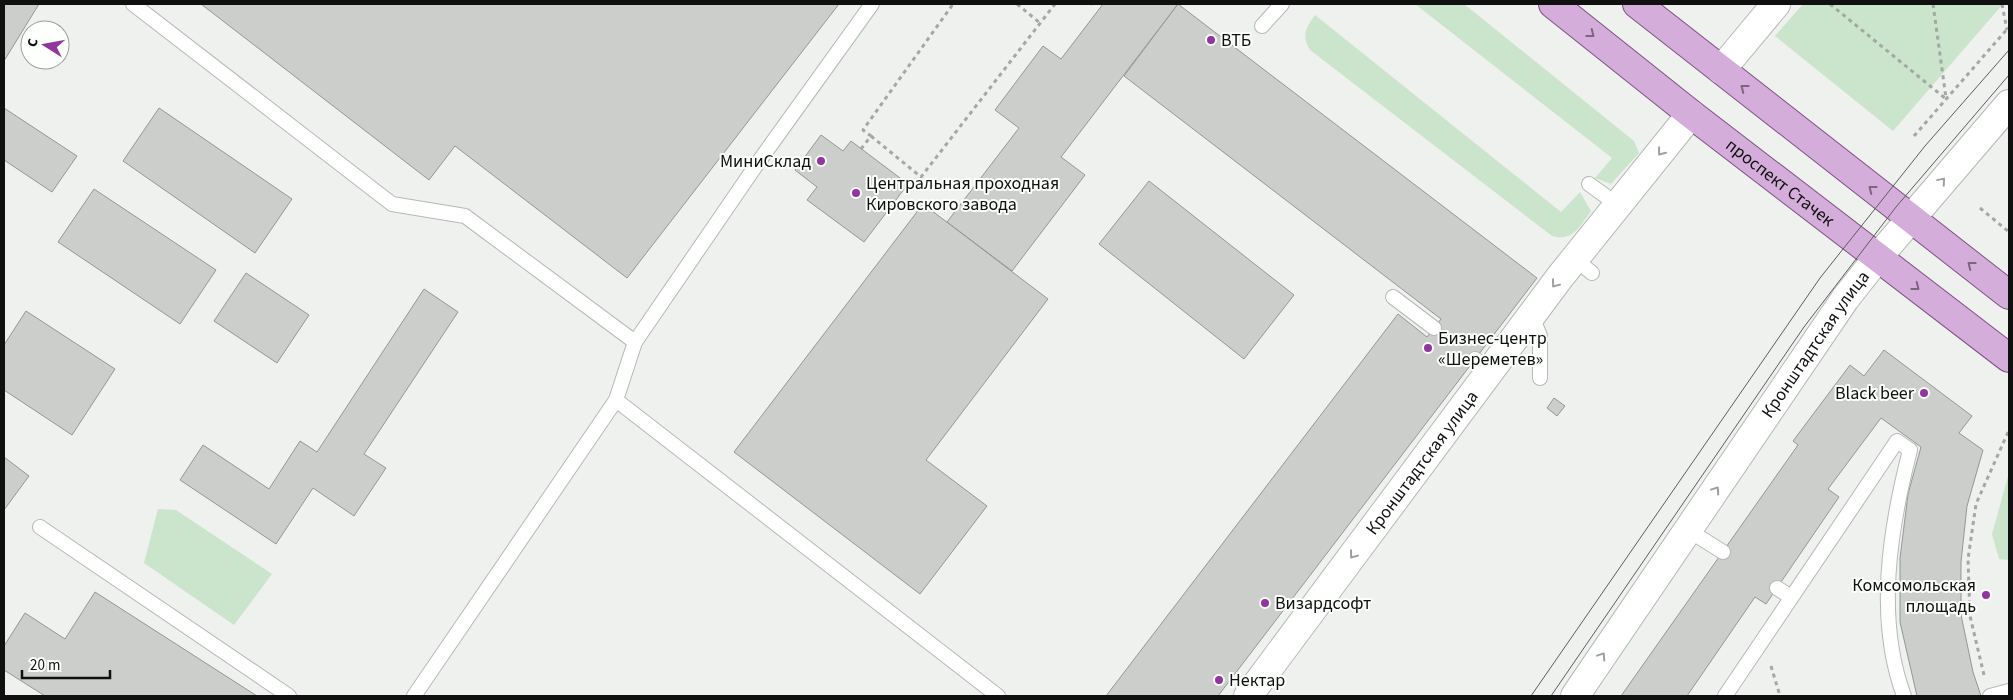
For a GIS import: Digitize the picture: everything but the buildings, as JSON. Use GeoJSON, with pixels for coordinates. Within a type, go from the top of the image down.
{"type":"FeatureCollection","features":[{"type":"Feature","properties":{"kind":"main road","name":"проспект Стачек"},"geometry":{"type":"LineString","coordinates":[[1553,4],[1691,114],[2009,358]]}},
{"type":"Feature","properties":{"kind":"main road"},"geometry":{"type":"LineString","coordinates":[[1637,4],[2009,295]]}},
{"type":"Feature","properties":{"kind":"street"},"geometry":{"type":"LineString","coordinates":[[1721,70],[1776,4]]}},
{"type":"Feature","properties":{"kind":"street","name":"Кронштадтская улица"},"geometry":{"type":"LineString","coordinates":[[1575,696],[1845,299],[1878,256],[2009,104]]}},
{"type":"Feature","properties":{"kind":"street","name":"Кронштадтская улица"},"geometry":{"type":"LineString","coordinates":[[1248,696],[1483,364],[1583,266],[1618,205],[1691,114]]}},
{"type":"Feature","properties":{"kind":"lane"},"geometry":{"type":"LineString","coordinates":[[132,4],[392,204],[466,216],[634,342]]}},
{"type":"Feature","properties":{"kind":"lane"},"geometry":{"type":"LineString","coordinates":[[414,696],[616,400],[634,342],[757,164],[872,4]]}},
{"type":"Feature","properties":{"kind":"lane"},"geometry":{"type":"LineString","coordinates":[[1262,26],[1282,4]]}},
{"type":"Feature","properties":{"kind":"lane"},"geometry":{"type":"LineString","coordinates":[[1589,184],[1618,205]]}},
{"type":"Feature","properties":{"kind":"lane"},"geometry":{"type":"LineString","coordinates":[[1394,297],[1434,328]]}},
{"type":"Feature","properties":{"kind":"lane"},"geometry":{"type":"LineString","coordinates":[[1532,316],[1540,336],[1540,378]]}},
{"type":"Feature","properties":{"kind":"lane"},"geometry":{"type":"LineString","coordinates":[[616,400],[998,696]]}},
{"type":"Feature","properties":{"kind":"lane"},"geometry":{"type":"LineString","coordinates":[[1724,696],[1897,441],[1910,450],[1898,497],[1888,562],[1889,626],[1904,696]]}},
{"type":"Feature","properties":{"kind":"lane"},"geometry":{"type":"LineString","coordinates":[[40,527],[289,696]]}},
{"type":"Feature","properties":{"kind":"lane"},"geometry":{"type":"LineString","coordinates":[[1688,530],[1722,552]]}},
{"type":"Feature","properties":{"kind":"lane"},"geometry":{"type":"LineString","coordinates":[[1777,588],[1791,597]]}},
{"type":"Feature","properties":{"kind":"lane"},"geometry":{"type":"LineString","coordinates":[[1990,696],[2009,691]]}},
{"type":"Feature","properties":{"kind":"path"},"geometry":{"type":"LineString","coordinates":[[953,4],[863,130],[921,177],[1055,4]]}},
{"type":"Feature","properties":{"kind":"path"},"geometry":{"type":"LineString","coordinates":[[1017,4],[1040,23]]}},
{"type":"Feature","properties":{"kind":"path"},"geometry":{"type":"LineString","coordinates":[[1830,4],[1946,99]]}},
{"type":"Feature","properties":{"kind":"path"},"geometry":{"type":"LineString","coordinates":[[1933,4],[1946,99]]}},
{"type":"Feature","properties":{"kind":"path"},"geometry":{"type":"LineString","coordinates":[[1914,136],[2008,28],[2002,4]]}},
{"type":"Feature","properties":{"kind":"path"},"geometry":{"type":"LineString","coordinates":[[861,149],[870,136]]}},
{"type":"Feature","properties":{"kind":"path"},"geometry":{"type":"LineString","coordinates":[[1980,208],[2009,232]]}},
{"type":"Feature","properties":{"kind":"path"},"geometry":{"type":"LineString","coordinates":[[1990,696],[1970,616],[1968,559],[1976,504],[2009,430]]}},
{"type":"Feature","properties":{"kind":"green space"},"geometry":{"type":"Polygon","coordinates":[[[1415,4],[1464,4],[1634,141],[1639,153],[1611,184],[1595,178],[1612,158],[1415,4]]]}},
{"type":"Feature","properties":{"kind":"green space"},"geometry":{"type":"Polygon","coordinates":[[[1803,4],[2003,4],[1893,131],[1775,36],[1803,4]]]}},
{"type":"Feature","properties":{"kind":"green space"},"geometry":{"type":"Polygon","coordinates":[[[1315,15],[1561,212],[1580,192],[1591,211],[1579,227],[1571,235],[1565,237],[1552,236],[1310,50],[1305,36],[1309,24],[1315,15]]]}},
{"type":"Feature","properties":{"kind":"green space"},"geometry":{"type":"Polygon","coordinates":[[[2009,473],[2009,560],[1999,559],[1992,534],[2009,473]]]}},
{"type":"Feature","properties":{"kind":"green space"},"geometry":{"type":"Polygon","coordinates":[[[158,509],[176,510],[272,574],[234,625],[144,563],[158,509]]]}},
{"type":"Feature","properties":{"kind":"tram line"},"geometry":{"type":"LineString","coordinates":[[1531,696],[1820,278],[1925,146],[2009,50]]}},
{"type":"Feature","properties":{"kind":"tram line"},"geometry":{"type":"LineString","coordinates":[[1551,696],[1804,327],[1896,207],[2009,75]]}},
{"type":"Feature","properties":{"kind":"place","name":"ВТБ"},"geometry":{"type":"Point","coordinates":[1211,40]}},
{"type":"Feature","properties":{"kind":"place","name":"МиниСклад"},"geometry":{"type":"Point","coordinates":[821,161]}},
{"type":"Feature","properties":{"kind":"place","name":"Центральная проходная Кировского завода"},"geometry":{"type":"Point","coordinates":[856,193]}},
{"type":"Feature","properties":{"kind":"place","name":"Бизнес-центр «Шереметев»"},"geometry":{"type":"Point","coordinates":[1428,348]}},
{"type":"Feature","properties":{"kind":"place","name":"Black beer"},"geometry":{"type":"Point","coordinates":[1924,393]}},
{"type":"Feature","properties":{"kind":"place","name":"Комсомольская площадь"},"geometry":{"type":"Point","coordinates":[1986,595]}},
{"type":"Feature","properties":{"kind":"place","name":"Визардсофт"},"geometry":{"type":"Point","coordinates":[1265,603]}},
{"type":"Feature","properties":{"kind":"place","name":"Нектар"},"geometry":{"type":"Point","coordinates":[1219,680]}}]}
